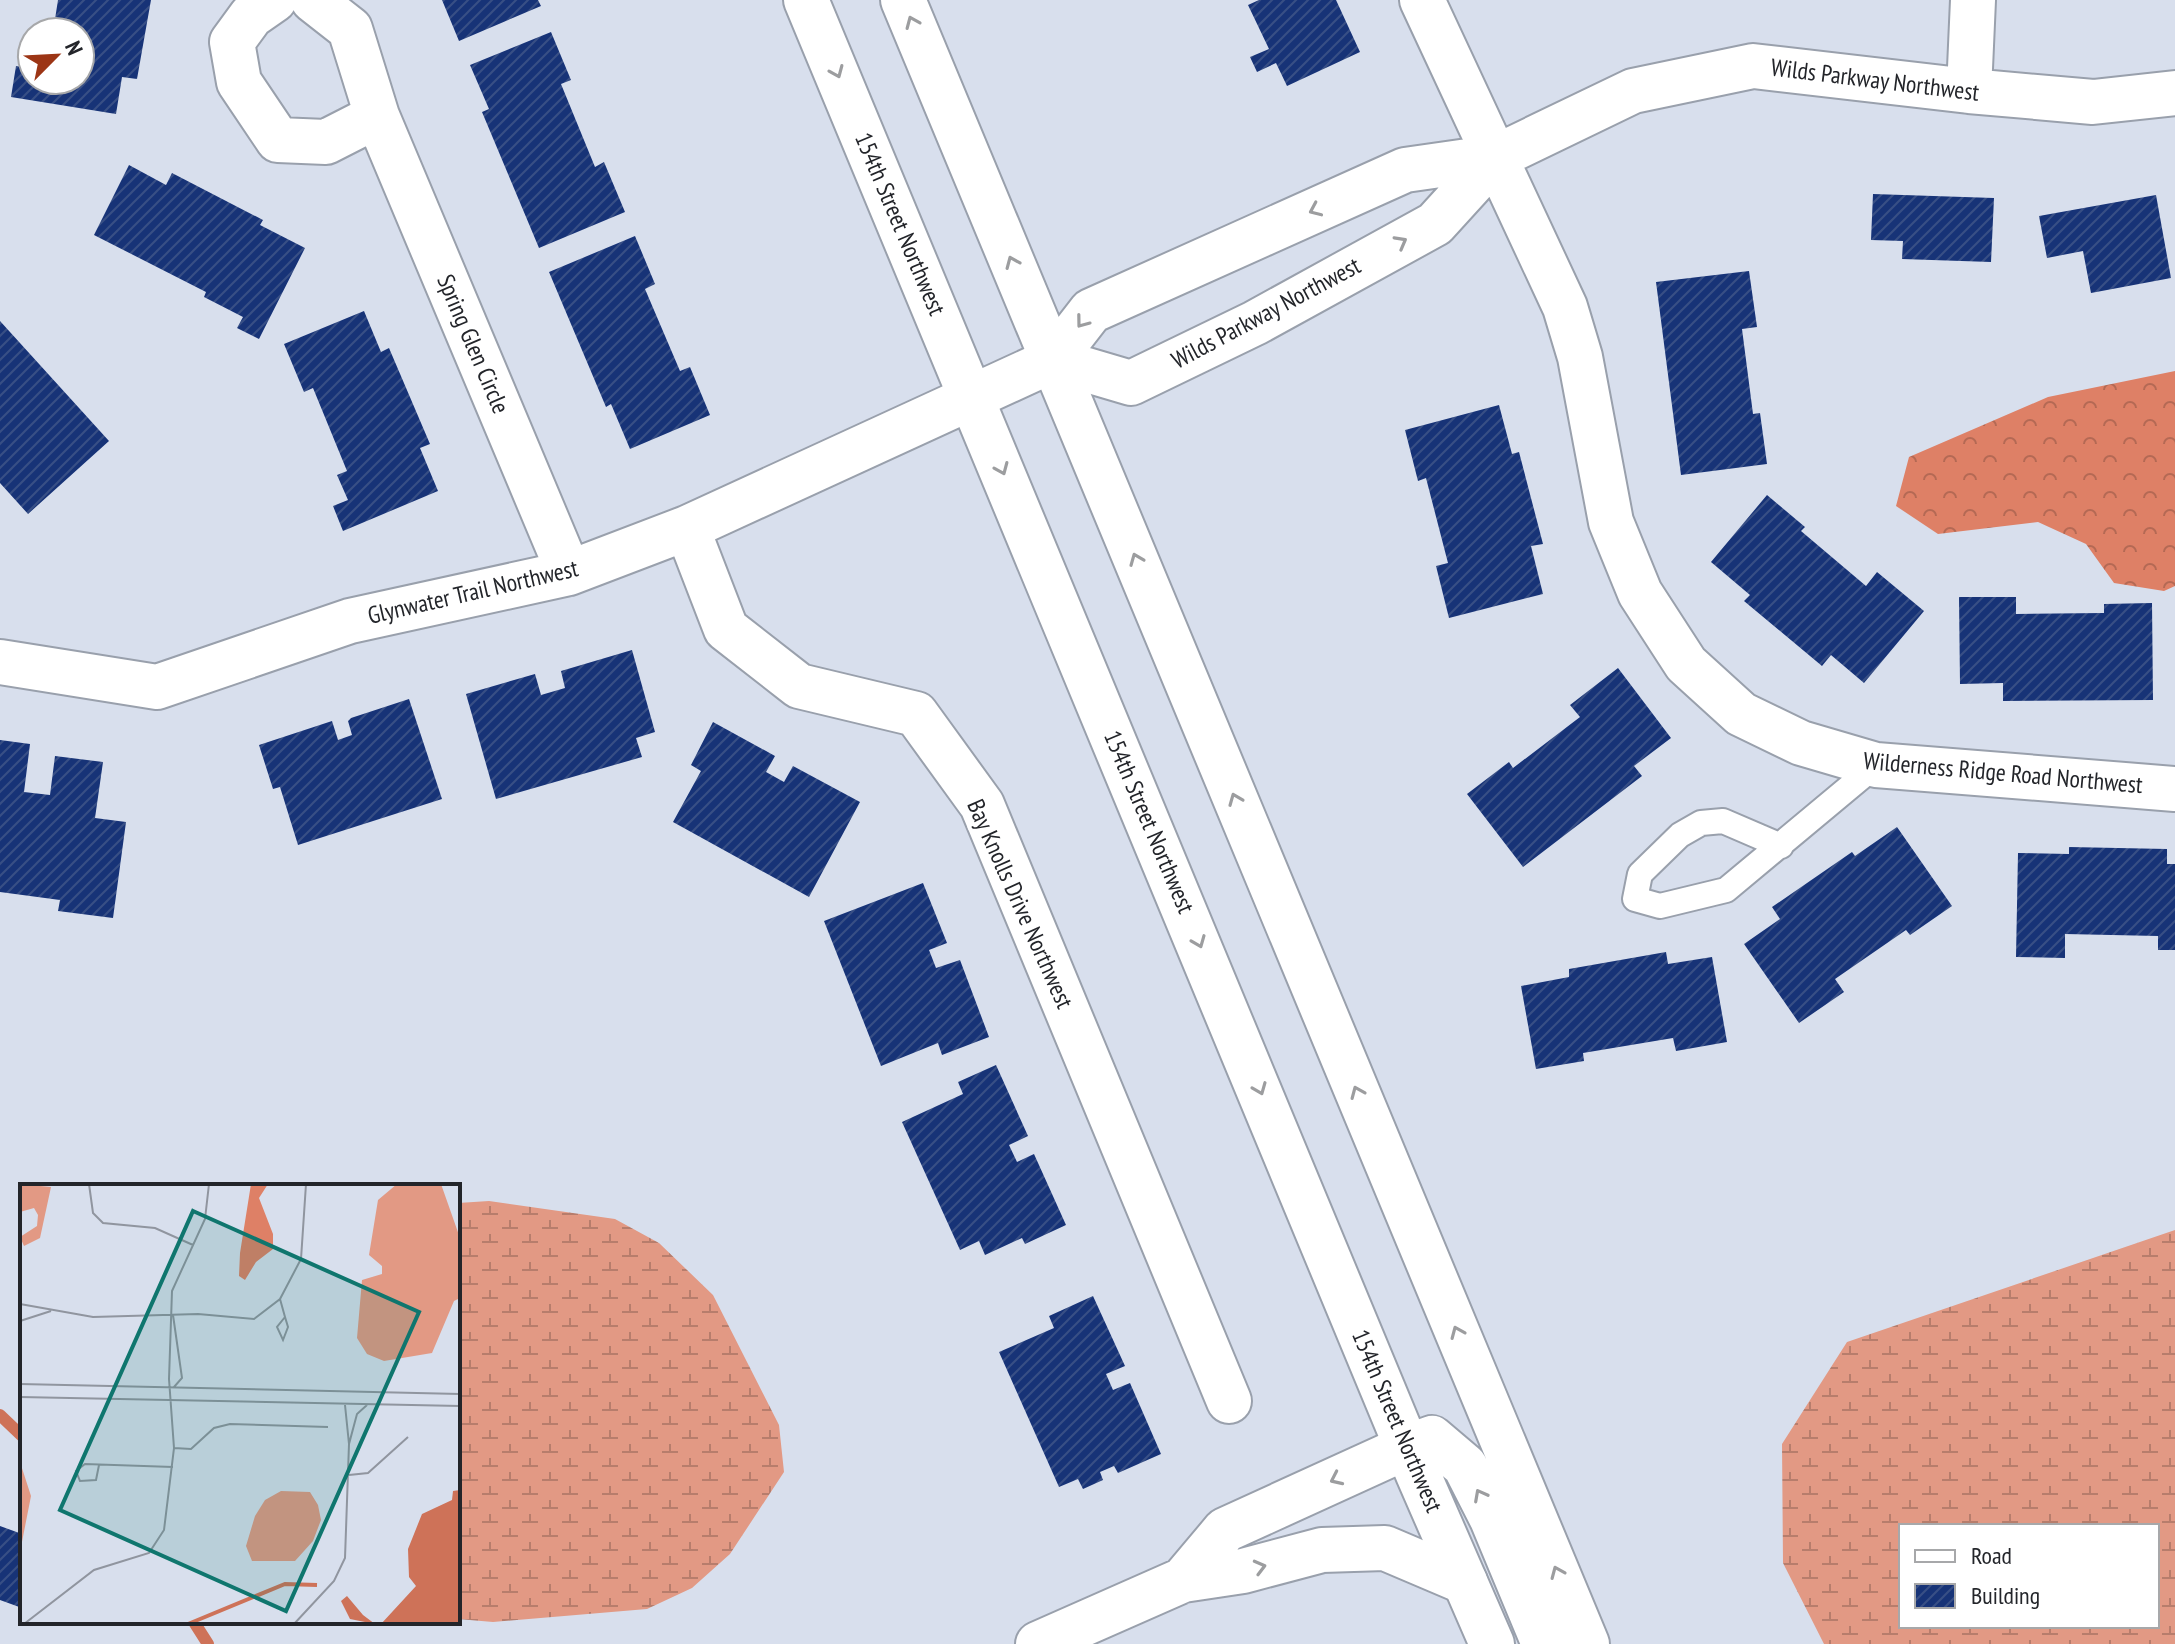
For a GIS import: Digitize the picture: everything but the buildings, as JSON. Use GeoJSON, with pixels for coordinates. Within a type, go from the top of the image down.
{"type":"FeatureCollection","features":[{"type":"Feature","properties":{"kind":"street"},"geometry":{"type":"LineString","coordinates":[[274,0],[251,16],[232,42],[239,82],[278,140],[326,142],[377,116]]}},
{"type":"Feature","properties":{"kind":"street","name":"Spring Glen Circle"},"geometry":{"type":"LineString","coordinates":[[313,0],[350,29],[377,116],[569,573]]}},
{"type":"Feature","properties":{"kind":"street","name":"154th Street Northwest"},"geometry":{"type":"LineString","coordinates":[[806,0],[1407,1447],[1492,1644]]}},
{"type":"Feature","properties":{"kind":"street"},"geometry":{"type":"LineString","coordinates":[[903,0],[1587,1644]]}},
{"type":"Feature","properties":{"kind":"street","name":"Wilderness Ridge Road Northwest"},"geometry":{"type":"LineString","coordinates":[[1422,0],[1565,307],[1580,357],[1611,522],[1640,593],[1686,664],[1741,714],[1801,743],[1876,765],[2175,789]]}},
{"type":"Feature","properties":{"kind":"street"},"geometry":{"type":"LineString","coordinates":[[1969,91],[1973,0]]}},
{"type":"Feature","properties":{"kind":"street","name":"Wilds Parkway Northwest"},"geometry":{"type":"LineString","coordinates":[[972,397],[1053,360],[1091,311],[1405,170],[1496,157],[1633,91],[1753,66],[2093,102],[2175,93]]}},
{"type":"Feature","properties":{"kind":"street","name":"Wilds Parkway Northwest"},"geometry":{"type":"LineString","coordinates":[[1053,360],[1131,383],[1255,323],[1435,224],[1496,157]]}},
{"type":"Feature","properties":{"kind":"street","name":"Glynwater Trail Northwest"},"geometry":{"type":"LineString","coordinates":[[0,662],[157,687],[350,621],[569,573],[687,528],[972,397]]}},
{"type":"Feature","properties":{"kind":"street","name":"Bay Knolls Drive Northwest"},"geometry":{"type":"LineString","coordinates":[[687,528],[726,629],[799,686],[916,714],[982,805],[1229,1401]]}},
{"type":"Feature","properties":{"kind":"street"},"geometry":{"type":"LineString","coordinates":[[1183,1580],[1225,1530],[1432,1438],[1465,1466],[1492,1519],[1544,1644]]}},
{"type":"Feature","properties":{"kind":"street"},"geometry":{"type":"LineString","coordinates":[[1038,1644],[1183,1580],[1243,1571],[1322,1550],[1385,1548],[1465,1582]]}},
{"type":"Feature","properties":{"kind":"lane"},"geometry":{"type":"LineString","coordinates":[[1781,846],[1723,821],[1701,823],[1680,835],[1640,874],[1635,899],[1660,906],[1726,890],[1781,846],[1876,765]]}},
{"type":"Feature","properties":{"kind":"green space"},"geometry":{"type":"Polygon","coordinates":[[[2175,371],[2175,586],[2164,591],[2114,583],[2086,544],[2038,522],[1938,534],[1896,506],[1909,457],[2048,397],[2175,371]]]}},
{"type":"Feature","properties":{"kind":"green space"},"geometry":{"type":"Polygon","coordinates":[[[489,1201],[615,1219],[659,1243],[713,1295],[779,1425],[784,1472],[730,1554],[692,1588],[647,1609],[493,1622],[460,1619],[460,1203],[489,1201]]]}},
{"type":"Feature","properties":{"kind":"green space"},"geometry":{"type":"Polygon","coordinates":[[[2175,1230],[2175,1644],[1824,1644],[1783,1563],[1782,1444],[1847,1342],[2175,1230]]]}},
{"type":"Feature","properties":{"kind":"waterway"},"geometry":{"type":"LineString","coordinates":[[0,1415],[20,1434]]}},
{"type":"Feature","properties":{"kind":"waterway"},"geometry":{"type":"LineString","coordinates":[[195,1624],[208,1644]]}}]}
